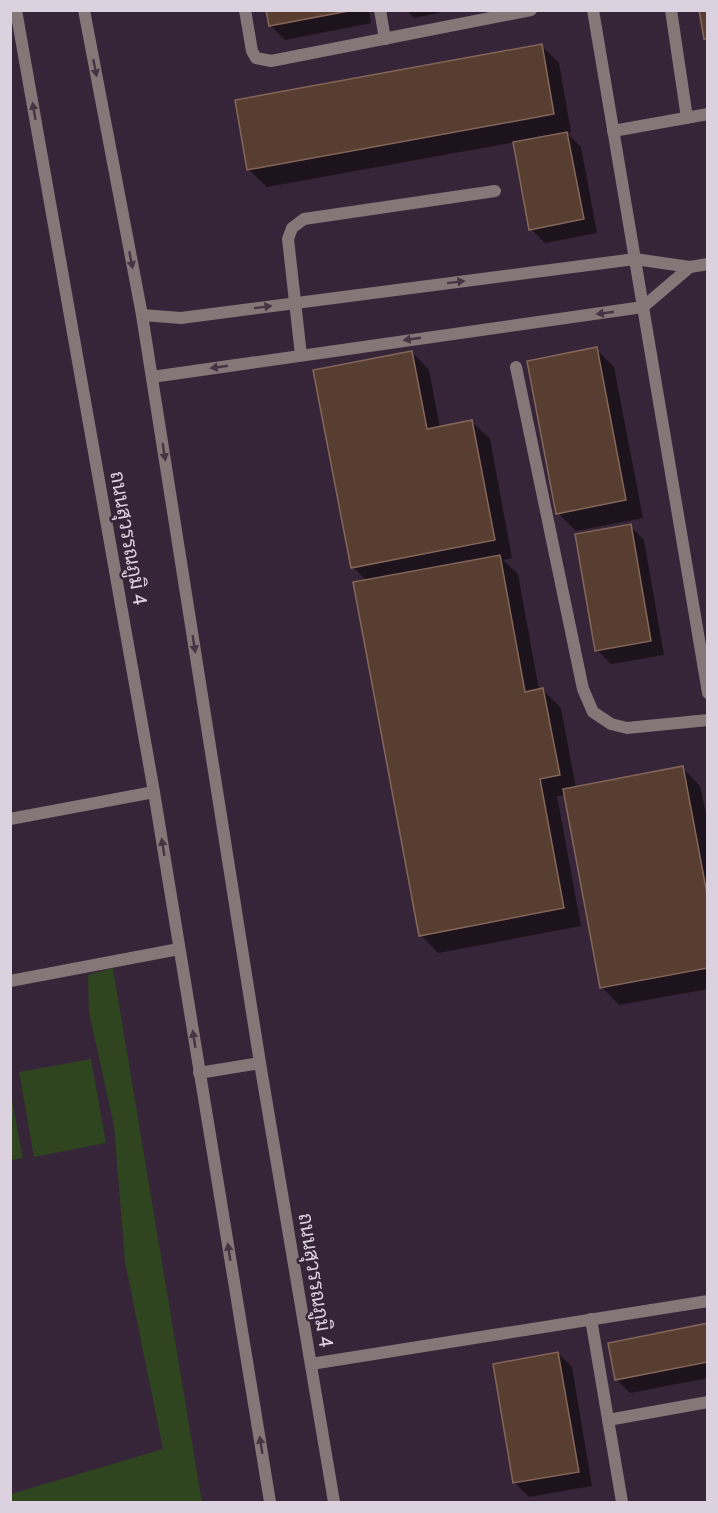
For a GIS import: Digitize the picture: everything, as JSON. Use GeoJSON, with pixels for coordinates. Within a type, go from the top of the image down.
{"type":"FeatureCollection","features":[{"type":"Feature","properties":{"kind":"street","name":"ถนนสุวรรณภูมิ 4"},"geometry":{"type":"LineString","coordinates":[[16,10],[154,792],[270,1503]]}},
{"type":"Feature","properties":{"kind":"street","name":"ถนนสุวรรณภูมิ 4"},"geometry":{"type":"LineString","coordinates":[[84,10],[142,315],[260,1063],[334,1503]]}},
{"type":"Feature","properties":{"kind":"street"},"geometry":{"type":"LineString","coordinates":[[245,10],[252,51],[256,58],[271,61],[524,11]]}},
{"type":"Feature","properties":{"kind":"street"},"geometry":{"type":"LineString","coordinates":[[380,10],[385,39]]}},
{"type":"Feature","properties":{"kind":"street"},"geometry":{"type":"LineString","coordinates":[[593,10],[708,693]]}},
{"type":"Feature","properties":{"kind":"street"},"geometry":{"type":"LineString","coordinates":[[671,10],[687,118]]}},
{"type":"Feature","properties":{"kind":"street"},"geometry":{"type":"LineString","coordinates":[[613,131],[708,114]]}},
{"type":"Feature","properties":{"kind":"street"},"geometry":{"type":"LineString","coordinates":[[302,355],[288,239],[292,228],[304,219],[495,191]]}},
{"type":"Feature","properties":{"kind":"street"},"geometry":{"type":"LineString","coordinates":[[142,315],[181,318],[635,259],[690,267],[708,264]]}},
{"type":"Feature","properties":{"kind":"street"},"geometry":{"type":"LineString","coordinates":[[152,377],[643,308],[690,267]]}},
{"type":"Feature","properties":{"kind":"street"},"geometry":{"type":"LineString","coordinates":[[516,368],[583,689],[593,712],[610,724],[627,728],[708,720]]}},
{"type":"Feature","properties":{"kind":"street"},"geometry":{"type":"LineString","coordinates":[[10,819],[154,792]]}},
{"type":"Feature","properties":{"kind":"street"},"geometry":{"type":"LineString","coordinates":[[10,981],[179,949]]}},
{"type":"Feature","properties":{"kind":"street"},"geometry":{"type":"LineString","coordinates":[[199,1072],[260,1063]]}},
{"type":"Feature","properties":{"kind":"street"},"geometry":{"type":"LineString","coordinates":[[310,1364],[708,1301]]}},
{"type":"Feature","properties":{"kind":"street"},"geometry":{"type":"LineString","coordinates":[[591,1319],[622,1503]]}},
{"type":"Feature","properties":{"kind":"street"},"geometry":{"type":"LineString","coordinates":[[608,1420],[708,1402]]}},
{"type":"Feature","properties":{"kind":"green space"},"geometry":{"type":"Polygon","coordinates":[[[113,968],[202,1502],[11,1502],[11,1494],[163,1449],[125,1262],[114,1126],[89,1012],[88,975],[113,968]]]}},
{"type":"Feature","properties":{"kind":"green space"},"geometry":{"type":"Polygon","coordinates":[[[91,1059],[106,1143],[34,1157],[19,1072],[91,1059]]]}},
{"type":"Feature","properties":{"kind":"green space"},"geometry":{"type":"Polygon","coordinates":[[[10,1090],[23,1158],[11,1160],[10,1160],[10,1090]]]}},
{"type":"Feature","properties":{"kind":"building"},"geometry":{"type":"Polygon","coordinates":[[[266,10],[354,10],[269,26],[266,10]]]}},
{"type":"Feature","properties":{"kind":"building"},"geometry":{"type":"Polygon","coordinates":[[[699,10],[708,10],[708,39],[704,39],[699,10]]]}},
{"type":"Feature","properties":{"kind":"building"},"geometry":{"type":"Polygon","coordinates":[[[542,44],[554,114],[247,170],[235,100],[542,44]]]}},
{"type":"Feature","properties":{"kind":"building"},"geometry":{"type":"Polygon","coordinates":[[[567,132],[584,219],[529,230],[513,142],[567,132]]]}},
{"type":"Feature","properties":{"kind":"building"},"geometry":{"type":"Polygon","coordinates":[[[597,347],[626,500],[556,514],[527,361],[597,347]]]}},
{"type":"Feature","properties":{"kind":"building"},"geometry":{"type":"Polygon","coordinates":[[[412,351],[427,429],[472,420],[495,540],[351,568],[313,370],[412,351]]]}},
{"type":"Feature","properties":{"kind":"building"},"geometry":{"type":"Polygon","coordinates":[[[631,524],[651,641],[595,651],[575,534],[631,524]]]}},
{"type":"Feature","properties":{"kind":"building"},"geometry":{"type":"Polygon","coordinates":[[[500,555],[525,692],[543,688],[560,775],[540,779],[564,908],[419,936],[353,582],[500,555]]]}},
{"type":"Feature","properties":{"kind":"building"},"geometry":{"type":"Polygon","coordinates":[[[683,766],[708,899],[708,968],[600,988],[563,789],[683,766]]]}},
{"type":"Feature","properties":{"kind":"building"},"geometry":{"type":"Polygon","coordinates":[[[708,1323],[708,1362],[615,1380],[608,1343],[708,1323]]]}},
{"type":"Feature","properties":{"kind":"building"},"geometry":{"type":"Polygon","coordinates":[[[558,1352],[579,1472],[513,1483],[493,1364],[558,1352]]]}}]}
